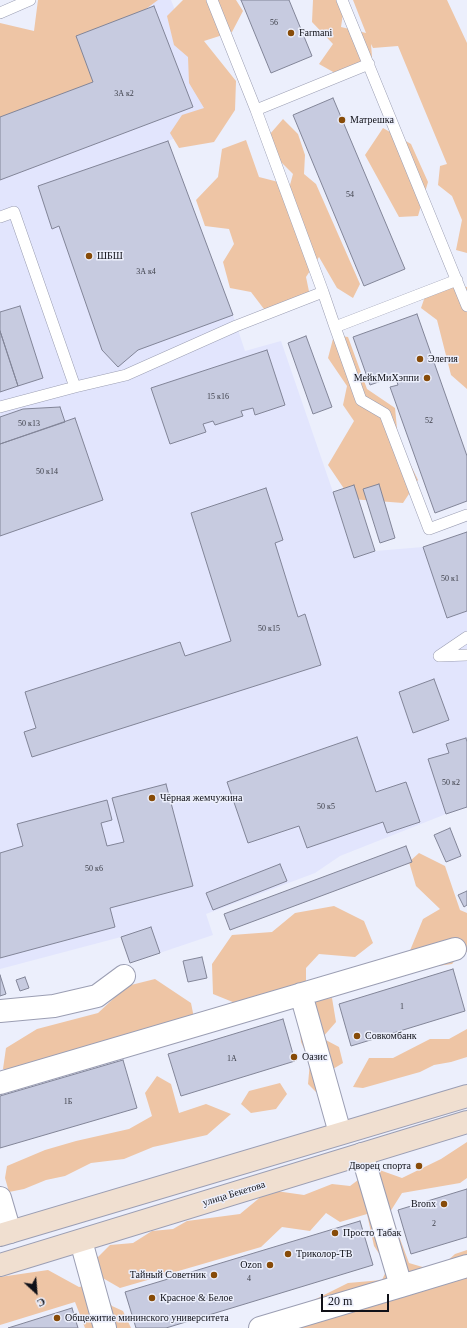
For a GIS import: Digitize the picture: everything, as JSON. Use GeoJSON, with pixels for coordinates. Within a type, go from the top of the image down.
{"type":"FeatureCollection","features":[{"type":"Feature","properties":{"kind":"main road"},"geometry":{"type":"LineString","coordinates":[[5,1233],[467,1096]]}},
{"type":"Feature","properties":{"kind":"main road","name":"улица Бекетова"},"geometry":{"type":"LineString","coordinates":[[0,1265],[467,1122]]}},
{"type":"Feature","properties":{"kind":"street"},"geometry":{"type":"LineString","coordinates":[[0,1083],[455,949]]}},
{"type":"Feature","properties":{"kind":"street"},"geometry":{"type":"LineString","coordinates":[[0,1011],[54,1006],[97,996],[124,976]]}},
{"type":"Feature","properties":{"kind":"street"},"geometry":{"type":"LineString","coordinates":[[301,994],[340,1133]]}},
{"type":"Feature","properties":{"kind":"street"},"geometry":{"type":"LineString","coordinates":[[362,1154],[401,1286]]}},
{"type":"Feature","properties":{"kind":"street"},"geometry":{"type":"LineString","coordinates":[[0,1198],[5,1233]]}},
{"type":"Feature","properties":{"kind":"street"},"geometry":{"type":"LineString","coordinates":[[81,1241],[105,1328]]}},
{"type":"Feature","properties":{"kind":"street"},"geometry":{"type":"LineString","coordinates":[[260,1328],[467,1266]]}},
{"type":"Feature","properties":{"kind":"lane"},"geometry":{"type":"LineString","coordinates":[[0,13],[30,0]]}},
{"type":"Feature","properties":{"kind":"lane"},"geometry":{"type":"LineString","coordinates":[[212,0],[256,110],[361,400],[384,414],[428,529],[467,515]]}},
{"type":"Feature","properties":{"kind":"lane"},"geometry":{"type":"LineString","coordinates":[[342,0],[467,306]]}},
{"type":"Feature","properties":{"kind":"lane"},"geometry":{"type":"LineString","coordinates":[[256,110],[369,64]]}},
{"type":"Feature","properties":{"kind":"lane"},"geometry":{"type":"LineString","coordinates":[[0,217],[14,212],[74,387]]}},
{"type":"Feature","properties":{"kind":"lane"},"geometry":{"type":"LineString","coordinates":[[335,327],[457,280]]}},
{"type":"Feature","properties":{"kind":"lane"},"geometry":{"type":"LineString","coordinates":[[0,407],[126,375],[236,326],[323,292]]}},
{"type":"Feature","properties":{"kind":"lane"},"geometry":{"type":"LineString","coordinates":[[467,637],[439,656],[467,655]]}},
{"type":"Feature","properties":{"kind":"shaded area"},"geometry":{"type":"Polygon","coordinates":[[[38,0],[158,0],[127,23],[99,79],[0,129],[0,23],[34,31],[38,0]]]}},
{"type":"Feature","properties":{"kind":"shaded area"},"geometry":{"type":"Polygon","coordinates":[[[135,0],[171,0],[218,120],[168,141],[245,351],[281,341],[354,558],[375,551],[423,547],[467,532],[467,807],[340,856],[315,873],[206,914],[213,935],[130,963],[121,937],[0,969],[0,100],[135,0]]]}},
{"type":"Feature","properties":{"kind":"shaded area"},"geometry":{"type":"Polygon","coordinates":[[[183,0],[236,0],[243,11],[232,32],[204,41],[236,81],[235,110],[214,142],[179,148],[170,133],[182,115],[204,108],[189,83],[188,57],[174,45],[167,16],[183,0]]]}},
{"type":"Feature","properties":{"kind":"shaded area"},"geometry":{"type":"Polygon","coordinates":[[[313,0],[345,0],[341,27],[366,33],[353,0],[447,0],[467,43],[467,253],[456,250],[462,220],[452,196],[438,185],[440,166],[447,164],[398,46],[373,48],[371,44],[372,57],[335,73],[319,64],[333,44],[312,22],[313,0]]]}},
{"type":"Feature","properties":{"kind":"shaded area"},"geometry":{"type":"Polygon","coordinates":[[[283,119],[298,134],[305,155],[304,174],[316,184],[360,284],[353,298],[337,288],[319,257],[306,277],[311,301],[267,313],[251,292],[230,288],[223,262],[234,244],[229,229],[205,226],[196,200],[218,177],[222,149],[246,140],[259,177],[290,185],[293,174],[274,155],[270,134],[283,119]]]}},
{"type":"Feature","properties":{"kind":"shaded area"},"geometry":{"type":"Polygon","coordinates":[[[383,128],[411,144],[428,182],[418,216],[399,217],[365,155],[383,128]]]}},
{"type":"Feature","properties":{"kind":"shaded area"},"geometry":{"type":"Polygon","coordinates":[[[429,285],[467,287],[467,389],[451,375],[437,320],[421,308],[429,285]]]}},
{"type":"Feature","properties":{"kind":"shaded area"},"geometry":{"type":"Polygon","coordinates":[[[334,335],[348,337],[367,389],[395,408],[398,439],[418,480],[403,503],[351,499],[328,465],[354,421],[343,405],[347,386],[328,358],[334,335]]]}},
{"type":"Feature","properties":{"kind":"shaded area"},"geometry":{"type":"Polygon","coordinates":[[[419,853],[445,866],[460,910],[467,913],[467,952],[463,951],[452,964],[416,969],[409,953],[423,919],[440,909],[416,886],[409,862],[419,853]]]}},
{"type":"Feature","properties":{"kind":"shaded area"},"geometry":{"type":"Polygon","coordinates":[[[334,906],[364,921],[373,943],[355,957],[319,954],[306,968],[306,985],[245,1007],[213,994],[212,964],[232,935],[272,932],[295,913],[334,906]]]}},
{"type":"Feature","properties":{"kind":"shaded area"},"geometry":{"type":"Polygon","coordinates":[[[155,979],[191,1003],[196,1028],[31,1081],[3,1069],[6,1048],[37,1029],[98,1013],[127,986],[155,979]]]}},
{"type":"Feature","properties":{"kind":"shaded area"},"geometry":{"type":"Polygon","coordinates":[[[332,998],[336,1022],[322,1038],[339,1047],[343,1063],[328,1072],[330,1087],[316,1092],[308,1084],[310,1062],[301,1042],[299,1021],[317,1000],[332,998]]]}},
{"type":"Feature","properties":{"kind":"shaded area"},"geometry":{"type":"Polygon","coordinates":[[[467,1029],[467,1057],[434,1065],[420,1072],[363,1088],[353,1087],[369,1058],[393,1058],[430,1039],[449,1039],[467,1029]]]}},
{"type":"Feature","properties":{"kind":"shaded area"},"geometry":{"type":"Polygon","coordinates":[[[157,1076],[171,1084],[179,1113],[206,1104],[231,1114],[207,1135],[153,1147],[124,1159],[91,1163],[65,1176],[46,1180],[24,1189],[9,1192],[5,1178],[7,1166],[45,1150],[76,1141],[129,1129],[152,1116],[145,1093],[157,1076]]]}},
{"type":"Feature","properties":{"kind":"shaded area"},"geometry":{"type":"Polygon","coordinates":[[[280,1083],[287,1094],[276,1109],[251,1113],[241,1104],[249,1091],[280,1083]]]}},
{"type":"Feature","properties":{"kind":"shaded area"},"geometry":{"type":"Polygon","coordinates":[[[467,1142],[467,1178],[460,1183],[402,1193],[390,1212],[409,1263],[436,1271],[455,1254],[467,1250],[467,1328],[292,1328],[300,1307],[348,1283],[382,1280],[388,1267],[374,1246],[367,1214],[340,1222],[326,1213],[310,1231],[282,1227],[261,1247],[120,1288],[101,1277],[93,1262],[110,1245],[133,1243],[152,1231],[173,1229],[187,1221],[240,1214],[269,1190],[304,1195],[332,1184],[350,1186],[374,1168],[402,1178],[441,1159],[467,1142]]]}},
{"type":"Feature","properties":{"kind":"shaded area"},"geometry":{"type":"Polygon","coordinates":[[[48,1270],[79,1287],[98,1283],[112,1306],[123,1311],[131,1328],[85,1328],[75,1302],[0,1325],[0,1277],[48,1270]]]}},
{"type":"Feature","properties":{"kind":"building"},"geometry":{"type":"Polygon","coordinates":[[[241,0],[289,0],[312,56],[271,73],[241,0]]]}},
{"type":"Feature","properties":{"kind":"building"},"geometry":{"type":"Polygon","coordinates":[[[154,6],[193,107],[0,180],[0,117],[93,82],[76,36],[154,6]]]}},
{"type":"Feature","properties":{"kind":"building"},"geometry":{"type":"Polygon","coordinates":[[[333,98],[405,269],[364,286],[293,115],[333,98]]]}},
{"type":"Feature","properties":{"kind":"building"},"geometry":{"type":"Polygon","coordinates":[[[168,141],[233,315],[138,350],[118,367],[102,350],[59,226],[52,229],[38,186],[168,141]]]}},
{"type":"Feature","properties":{"kind":"building"},"geometry":{"type":"Polygon","coordinates":[[[20,306],[43,378],[18,386],[0,331],[0,312],[20,306]]]}},
{"type":"Feature","properties":{"kind":"building"},"geometry":{"type":"Polygon","coordinates":[[[417,314],[467,456],[467,501],[435,513],[390,387],[398,385],[395,376],[370,385],[353,337],[417,314]]]}},
{"type":"Feature","properties":{"kind":"building"},"geometry":{"type":"Polygon","coordinates":[[[0,331],[18,386],[0,392],[0,331]]]}},
{"type":"Feature","properties":{"kind":"building"},"geometry":{"type":"Polygon","coordinates":[[[306,336],[332,407],[313,414],[288,343],[306,336]]]}},
{"type":"Feature","properties":{"kind":"building"},"geometry":{"type":"Polygon","coordinates":[[[267,350],[285,405],[255,415],[253,408],[241,411],[243,416],[215,425],[213,421],[203,424],[206,432],[170,444],[151,388],[267,350]]]}},
{"type":"Feature","properties":{"kind":"building"},"geometry":{"type":"Polygon","coordinates":[[[60,407],[65,422],[0,444],[0,417],[23,409],[60,407]]]}},
{"type":"Feature","properties":{"kind":"building"},"geometry":{"type":"Polygon","coordinates":[[[75,418],[103,500],[0,536],[0,444],[75,418]]]}},
{"type":"Feature","properties":{"kind":"building"},"geometry":{"type":"Polygon","coordinates":[[[379,484],[395,538],[380,543],[363,489],[379,484]]]}},
{"type":"Feature","properties":{"kind":"building"},"geometry":{"type":"Polygon","coordinates":[[[354,485],[375,551],[354,558],[333,492],[354,485]]]}},
{"type":"Feature","properties":{"kind":"building"},"geometry":{"type":"Polygon","coordinates":[[[266,488],[283,540],[275,543],[298,617],[305,614],[321,665],[32,757],[24,732],[36,728],[25,692],[180,642],[185,656],[231,641],[191,513],[266,488]]]}},
{"type":"Feature","properties":{"kind":"building"},"geometry":{"type":"Polygon","coordinates":[[[467,532],[467,611],[447,618],[423,547],[467,532]]]}},
{"type":"Feature","properties":{"kind":"building"},"geometry":{"type":"Polygon","coordinates":[[[434,679],[449,720],[413,733],[399,692],[434,679]]]}},
{"type":"Feature","properties":{"kind":"building"},"geometry":{"type":"Polygon","coordinates":[[[357,737],[376,792],[406,782],[420,822],[387,833],[383,822],[307,848],[299,826],[248,843],[227,782],[357,737]]]}},
{"type":"Feature","properties":{"kind":"building"},"geometry":{"type":"Polygon","coordinates":[[[466,738],[467,807],[446,814],[428,759],[449,753],[446,744],[466,738]]]}},
{"type":"Feature","properties":{"kind":"building"},"geometry":{"type":"Polygon","coordinates":[[[166,784],[193,886],[110,908],[115,927],[0,958],[0,853],[23,846],[17,824],[107,800],[112,820],[101,823],[107,846],[124,842],[112,798],[166,784]]]}},
{"type":"Feature","properties":{"kind":"building"},"geometry":{"type":"Polygon","coordinates":[[[450,828],[461,856],[446,862],[434,835],[450,828]]]}},
{"type":"Feature","properties":{"kind":"building"},"geometry":{"type":"Polygon","coordinates":[[[406,846],[412,862],[230,930],[224,914],[406,846]]]}},
{"type":"Feature","properties":{"kind":"building"},"geometry":{"type":"Polygon","coordinates":[[[280,864],[287,881],[213,910],[206,893],[280,864]]]}},
{"type":"Feature","properties":{"kind":"building"},"geometry":{"type":"Polygon","coordinates":[[[467,891],[467,905],[464,907],[458,895],[467,891]]]}},
{"type":"Feature","properties":{"kind":"building"},"geometry":{"type":"Polygon","coordinates":[[[151,927],[160,953],[130,963],[121,937],[151,927]]]}},
{"type":"Feature","properties":{"kind":"building"},"geometry":{"type":"Polygon","coordinates":[[[202,957],[207,978],[188,982],[183,961],[202,957]]]}},
{"type":"Feature","properties":{"kind":"building"},"geometry":{"type":"Polygon","coordinates":[[[453,969],[465,1011],[351,1046],[339,1004],[453,969]]]}},
{"type":"Feature","properties":{"kind":"building"},"geometry":{"type":"Polygon","coordinates":[[[0,975],[6,994],[0,996],[0,975]]]}},
{"type":"Feature","properties":{"kind":"building"},"geometry":{"type":"Polygon","coordinates":[[[25,977],[29,988],[20,991],[16,980],[25,977]]]}},
{"type":"Feature","properties":{"kind":"building"},"geometry":{"type":"Polygon","coordinates":[[[283,1019],[295,1061],[181,1096],[168,1054],[283,1019]]]}},
{"type":"Feature","properties":{"kind":"building"},"geometry":{"type":"Polygon","coordinates":[[[123,1060],[137,1108],[0,1148],[0,1096],[123,1060]]]}},
{"type":"Feature","properties":{"kind":"building"},"geometry":{"type":"Polygon","coordinates":[[[467,1189],[467,1237],[411,1254],[398,1210],[467,1189]]]}},
{"type":"Feature","properties":{"kind":"building"},"geometry":{"type":"Polygon","coordinates":[[[360,1221],[373,1265],[166,1328],[136,1328],[125,1292],[360,1221]]]}},
{"type":"Feature","properties":{"kind":"building","name":"Общежитие мининского университета"},"geometry":{"type":"Polygon","coordinates":[[[72,1308],[78,1328],[8,1328],[72,1308]]]}},
{"type":"Feature","properties":{"kind":"place","name":"Farmani"},"geometry":{"type":"Point","coordinates":[291,33]}},
{"type":"Feature","properties":{"kind":"place","name":"Матрешка"},"geometry":{"type":"Point","coordinates":[342,120]}},
{"type":"Feature","properties":{"kind":"place","name":"ШБШ"},"geometry":{"type":"Point","coordinates":[89,256]}},
{"type":"Feature","properties":{"kind":"place","name":"Элегия"},"geometry":{"type":"Point","coordinates":[420,359]}},
{"type":"Feature","properties":{"kind":"place","name":"МейкМиХэппи"},"geometry":{"type":"Point","coordinates":[427,378]}},
{"type":"Feature","properties":{"kind":"place","name":"Чёрная жемчужина"},"geometry":{"type":"Point","coordinates":[152,798]}},
{"type":"Feature","properties":{"kind":"place","name":"Совкомбанк"},"geometry":{"type":"Point","coordinates":[357,1036]}},
{"type":"Feature","properties":{"kind":"place","name":"Оазис"},"geometry":{"type":"Point","coordinates":[294,1057]}},
{"type":"Feature","properties":{"kind":"place","name":"Дворец спорта"},"geometry":{"type":"Point","coordinates":[419,1166]}},
{"type":"Feature","properties":{"kind":"place","name":"Bronx"},"geometry":{"type":"Point","coordinates":[444,1204]}},
{"type":"Feature","properties":{"kind":"place","name":"Просто Табак"},"geometry":{"type":"Point","coordinates":[335,1233]}},
{"type":"Feature","properties":{"kind":"place","name":"Триколор-ТВ"},"geometry":{"type":"Point","coordinates":[288,1254]}},
{"type":"Feature","properties":{"kind":"place","name":"Ozon"},"geometry":{"type":"Point","coordinates":[270,1265]}},
{"type":"Feature","properties":{"kind":"place","name":"Тайный Советник"},"geometry":{"type":"Point","coordinates":[214,1275]}},
{"type":"Feature","properties":{"kind":"place","name":"Красное & Белое"},"geometry":{"type":"Point","coordinates":[152,1298]}},
{"type":"Feature","properties":{"kind":"place","name":"Общежитие мининского университета"},"geometry":{"type":"Point","coordinates":[57,1318]}}]}
